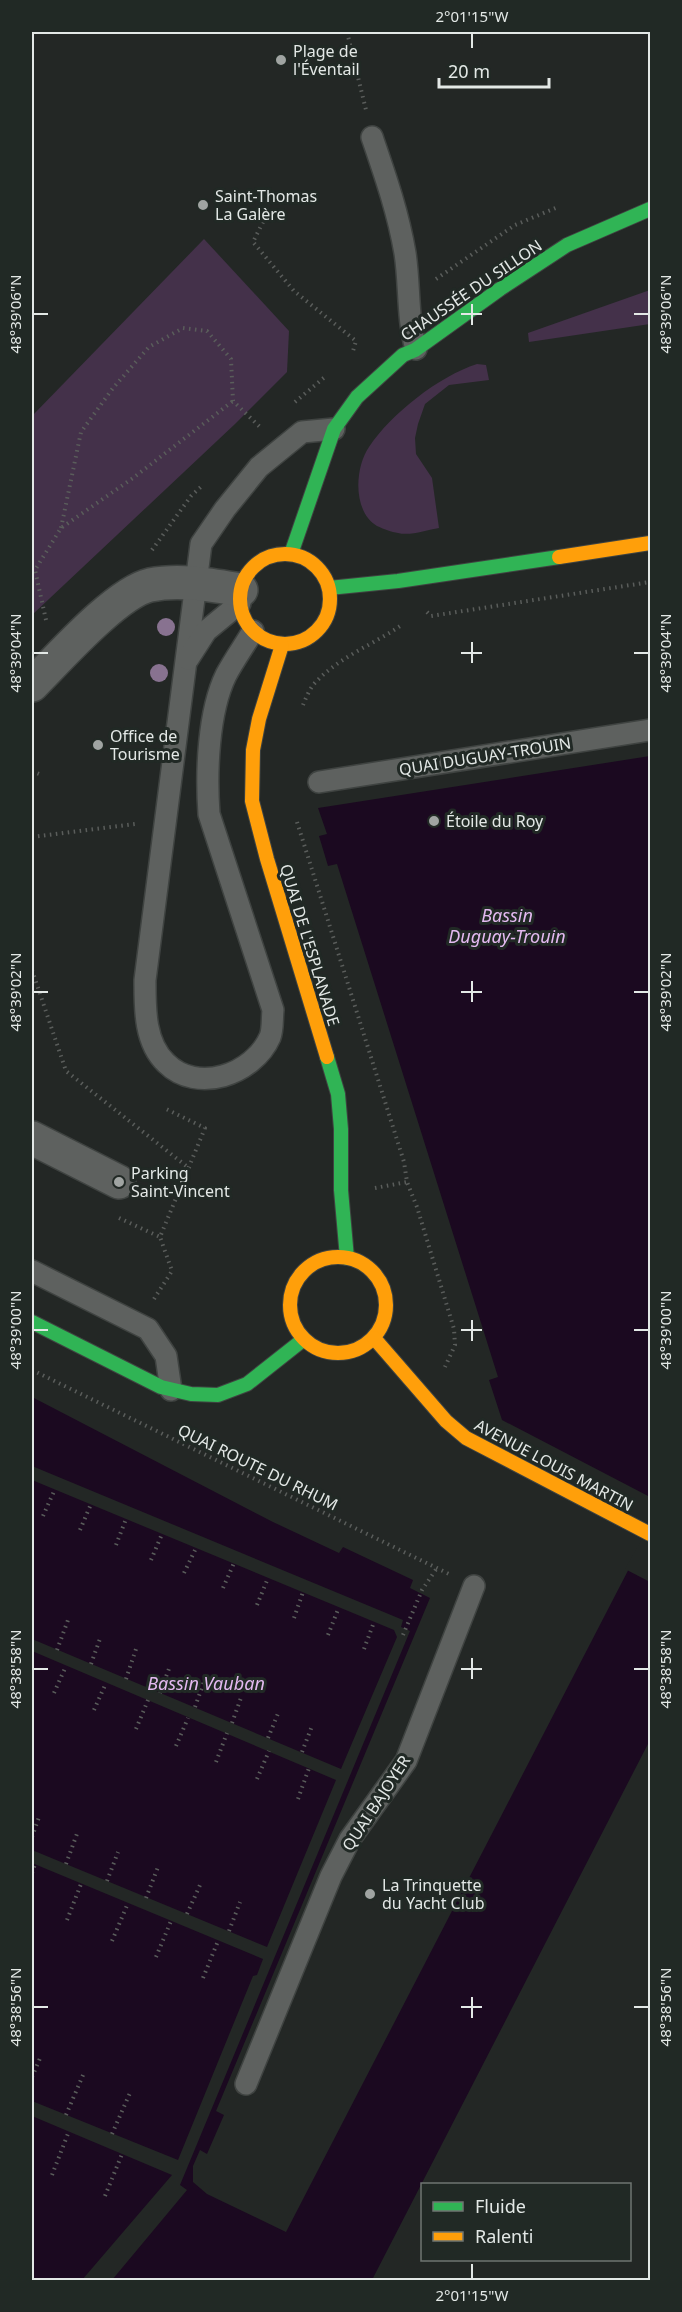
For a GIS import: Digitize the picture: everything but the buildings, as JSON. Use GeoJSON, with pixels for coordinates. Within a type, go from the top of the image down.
{"type":"FeatureCollection","features":[{"type":"Feature","properties":{"kind":"main road","name":"CHAUSSÉE DU SILLON"},"geometry":{"type":"LineString","coordinates":[[291,554],[334,429],[357,397],[403,355],[416,349],[508,283],[567,245],[651,209]]}},
{"type":"Feature","properties":{"kind":"main road"},"geometry":{"type":"LineString","coordinates":[[329,588],[398,581],[651,543]]}},
{"type":"Feature","properties":{"kind":"main road"},"geometry":{"type":"LineString","coordinates":[[291,554],[304,558],[315,565],[324,576],[329,588],[329,609],[320,629],[303,641],[282,645],[265,642],[244,618],[241,596],[246,577],[265,559],[291,554]]}},
{"type":"Feature","properties":{"kind":"main road","name":"QUAI DE L'ESPLANADE"},"geometry":{"type":"LineString","coordinates":[[282,645],[259,719],[253,750],[252,801],[267,859],[339,1094],[340,1190],[346,1258]]}},
{"type":"Feature","properties":{"kind":"main road"},"geometry":{"type":"LineString","coordinates":[[336,1257],[361,1262],[372,1272],[381,1283],[386,1297],[386,1312],[382,1326],[374,1338],[361,1348],[346,1353],[330,1353],[315,1348],[304,1339],[296,1328],[291,1314],[290,1300],[294,1286],[303,1273],[315,1263],[336,1257]]}},
{"type":"Feature","properties":{"kind":"main road"},"geometry":{"type":"LineString","coordinates":[[32,1322],[161,1387],[191,1394],[218,1395],[247,1384],[304,1339]]}},
{"type":"Feature","properties":{"kind":"main road","name":"AVENUE LOUIS MARTIN"},"geometry":{"type":"LineString","coordinates":[[374,1338],[446,1421],[466,1438],[651,1534]]}},
{"type":"Feature","properties":{"kind":"street"},"geometry":{"type":"LineString","coordinates":[[32,685],[123,597],[148,585],[195,583],[241,596]]}},
{"type":"Feature","properties":{"kind":"street"},"geometry":{"type":"LineString","coordinates":[[32,1138],[119,1182]]}},
{"type":"Feature","properties":{"kind":"lane"},"geometry":{"type":"LineString","coordinates":[[372,137],[396,208],[405,255],[411,330],[416,349]]}},
{"type":"Feature","properties":{"kind":"lane"},"geometry":{"type":"LineString","coordinates":[[253,631],[226,675],[220,690],[209,742],[206,783],[209,814],[273,1010],[270,1036],[257,1056],[236,1070],[210,1080],[183,1075],[165,1063],[152,1042],[145,1012],[145,980],[201,544],[225,509],[259,467],[302,432],[334,429]]}},
{"type":"Feature","properties":{"kind":"lane"},"geometry":{"type":"LineString","coordinates":[[185,665],[195,645],[206,631],[241,596]]}},
{"type":"Feature","properties":{"kind":"lane","name":"QUAI DUGUAY-TROUIN"},"geometry":{"type":"LineString","coordinates":[[319,782],[651,730]]}},
{"type":"Feature","properties":{"kind":"lane"},"geometry":{"type":"LineString","coordinates":[[32,1271],[147,1329],[166,1356],[171,1390]]}},
{"type":"Feature","properties":{"kind":"lane","name":"QUAI BAJOYER"},"geometry":{"type":"LineString","coordinates":[[246,2084],[331,1876],[350,1839],[406,1761],[474,1586]]}},
{"type":"Feature","properties":{"kind":"path"},"geometry":{"type":"LineString","coordinates":[[347,32],[372,137]]}},
{"type":"Feature","properties":{"kind":"path"},"geometry":{"type":"LineString","coordinates":[[263,222],[253,242],[294,291],[356,341],[352,353]]}},
{"type":"Feature","properties":{"kind":"path"},"geometry":{"type":"LineString","coordinates":[[48,630],[33,572],[61,528],[81,432],[113,388],[149,347],[183,328],[207,331],[231,359],[233,401],[263,430]]}},
{"type":"Feature","properties":{"kind":"path"},"geometry":{"type":"LineString","coordinates":[[293,404],[327,375]]}},
{"type":"Feature","properties":{"kind":"path"},"geometry":{"type":"LineString","coordinates":[[61,528],[133,478],[233,401]]}},
{"type":"Feature","properties":{"kind":"path"},"geometry":{"type":"LineString","coordinates":[[301,708],[314,685],[333,669],[365,646],[404,624]]}},
{"type":"Feature","properties":{"kind":"path"},"geometry":{"type":"LineString","coordinates":[[32,771],[39,774]]}},
{"type":"Feature","properties":{"kind":"path"},"geometry":{"type":"LineString","coordinates":[[295,815],[398,1140],[407,1182],[417,1207],[454,1329],[455,1345],[440,1376]]}},
{"type":"Feature","properties":{"kind":"path"},"geometry":{"type":"LineString","coordinates":[[32,837],[136,823]]}},
{"type":"Feature","properties":{"kind":"path"},"geometry":{"type":"LineString","coordinates":[[32,970],[66,1071],[189,1169]]}},
{"type":"Feature","properties":{"kind":"path"},"geometry":{"type":"LineString","coordinates":[[164,1108],[183,1117]]}},
{"type":"Feature","properties":{"kind":"path"},"geometry":{"type":"LineString","coordinates":[[370,1189],[407,1182]]}},
{"type":"Feature","properties":{"kind":"path","name":"QUAI ROUTE DU RHUM"},"geometry":{"type":"LineString","coordinates":[[32,1370],[474,1586]]}},
{"type":"Feature","properties":{"kind":"path"},"geometry":{"type":"LineString","coordinates":[[43,1516],[55,1489]]}},
{"type":"Feature","properties":{"kind":"path"},"geometry":{"type":"LineString","coordinates":[[80,1530],[91,1504]]}},
{"type":"Feature","properties":{"kind":"path"},"geometry":{"type":"LineString","coordinates":[[116,1545],[126,1519]]}},
{"type":"Feature","properties":{"kind":"path"},"geometry":{"type":"LineString","coordinates":[[151,1560],[162,1534]]}},
{"type":"Feature","properties":{"kind":"path"},"geometry":{"type":"LineString","coordinates":[[184,1573],[196,1548]]}},
{"type":"Feature","properties":{"kind":"path"},"geometry":{"type":"LineString","coordinates":[[223,1588],[234,1563]]}},
{"type":"Feature","properties":{"kind":"path"},"geometry":{"type":"LineString","coordinates":[[403,1635],[422,1590],[437,1568]]}},
{"type":"Feature","properties":{"kind":"path"},"geometry":{"type":"LineString","coordinates":[[257,1605],[268,1578]]}},
{"type":"Feature","properties":{"kind":"path"},"geometry":{"type":"LineString","coordinates":[[294,1618],[303,1592]]}},
{"type":"Feature","properties":{"kind":"path"},"geometry":{"type":"LineString","coordinates":[[328,1635],[339,1607]]}},
{"type":"Feature","properties":{"kind":"path"},"geometry":{"type":"LineString","coordinates":[[57,1650],[68,1620]]}},
{"type":"Feature","properties":{"kind":"path"},"geometry":{"type":"LineString","coordinates":[[363,1649],[374,1622]]}},
{"type":"Feature","properties":{"kind":"path"},"geometry":{"type":"LineString","coordinates":[[91,1664],[101,1636]]}},
{"type":"Feature","properties":{"kind":"path"},"geometry":{"type":"LineString","coordinates":[[126,1678],[136,1649]]}},
{"type":"Feature","properties":{"kind":"path"},"geometry":{"type":"LineString","coordinates":[[54,1693],[66,1666]]}},
{"type":"Feature","properties":{"kind":"path"},"geometry":{"type":"LineString","coordinates":[[160,1693],[170,1666]]}},
{"type":"Feature","properties":{"kind":"path"},"geometry":{"type":"LineString","coordinates":[[195,1707],[205,1679]]}},
{"type":"Feature","properties":{"kind":"path"},"geometry":{"type":"LineString","coordinates":[[94,1710],[106,1683]]}},
{"type":"Feature","properties":{"kind":"path"},"geometry":{"type":"LineString","coordinates":[[232,1723],[242,1695]]}},
{"type":"Feature","properties":{"kind":"path"},"geometry":{"type":"LineString","coordinates":[[136,1728],[148,1701]]}},
{"type":"Feature","properties":{"kind":"path"},"geometry":{"type":"LineString","coordinates":[[268,1738],[279,1711]]}},
{"type":"Feature","properties":{"kind":"path"},"geometry":{"type":"LineString","coordinates":[[176,1746],[188,1718]]}},
{"type":"Feature","properties":{"kind":"path"},"geometry":{"type":"LineString","coordinates":[[302,1752],[312,1726]]}},
{"type":"Feature","properties":{"kind":"path"},"geometry":{"type":"LineString","coordinates":[[216,1762],[227,1733]]}},
{"type":"Feature","properties":{"kind":"path"},"geometry":{"type":"LineString","coordinates":[[257,1779],[269,1751]]}},
{"type":"Feature","properties":{"kind":"path"},"geometry":{"type":"LineString","coordinates":[[298,1799],[309,1767]]}},
{"type":"Feature","properties":{"kind":"path"},"geometry":{"type":"LineString","coordinates":[[32,1837],[39,1817]]}},
{"type":"Feature","properties":{"kind":"path"},"geometry":{"type":"LineString","coordinates":[[66,1864],[78,1832]]}},
{"type":"Feature","properties":{"kind":"path"},"geometry":{"type":"LineString","coordinates":[[107,1881],[118,1852]]}},
{"type":"Feature","properties":{"kind":"path"},"geometry":{"type":"LineString","coordinates":[[32,1873],[35,1864]]}},
{"type":"Feature","properties":{"kind":"path"},"geometry":{"type":"LineString","coordinates":[[146,1898],[158,1868]]}},
{"type":"Feature","properties":{"kind":"path"},"geometry":{"type":"LineString","coordinates":[[67,1920],[81,1884]]}},
{"type":"Feature","properties":{"kind":"path"},"geometry":{"type":"LineString","coordinates":[[187,1914],[200,1885]]}},
{"type":"Feature","properties":{"kind":"path"},"geometry":{"type":"LineString","coordinates":[[229,1931],[240,1902]]}},
{"type":"Feature","properties":{"kind":"path"},"geometry":{"type":"LineString","coordinates":[[112,1941],[128,1903]]}},
{"type":"Feature","properties":{"kind":"path"},"geometry":{"type":"LineString","coordinates":[[156,1957],[171,1921]]}},
{"type":"Feature","properties":{"kind":"path"},"geometry":{"type":"LineString","coordinates":[[203,1978],[218,1941]]}},
{"type":"Feature","properties":{"kind":"path"},"geometry":{"type":"LineString","coordinates":[[32,2077],[40,2056]]}},
{"type":"Feature","properties":{"kind":"path"},"geometry":{"type":"LineString","coordinates":[[66,2115],[83,2075]]}},
{"type":"Feature","properties":{"kind":"path"},"geometry":{"type":"LineString","coordinates":[[112,2134],[130,2093]]}},
{"type":"Feature","properties":{"kind":"path"},"geometry":{"type":"LineString","coordinates":[[52,2175],[69,2131]]}},
{"type":"Feature","properties":{"kind":"path"},"geometry":{"type":"LineString","coordinates":[[105,2196],[122,2154]]}},
{"type":"Feature","properties":{"kind":"shaded area"},"geometry":{"type":"Polygon","coordinates":[[[204,239],[289,331],[287,372],[32,615],[32,416],[204,239]]]}},
{"type":"Feature","properties":{"kind":"shaded area"},"geometry":{"type":"Polygon","coordinates":[[[650,290],[650,324],[529,342],[528,333],[650,290]]]}},
{"type":"Feature","properties":{"kind":"shaded area"},"geometry":{"type":"Polygon","coordinates":[[[477,364],[486,365],[489,380],[449,385],[425,404],[418,424],[415,438],[416,454],[432,478],[439,528],[403,534],[377,526],[363,510],[358,488],[361,466],[369,447],[378,434],[417,398],[447,377],[477,364]]]}},
{"type":"Feature","properties":{"kind":"water","name":"Bassin Duguay-Trouin"},"geometry":{"type":"Polygon","coordinates":[[[650,756],[650,1497],[502,1420],[489,1380],[498,1377],[337,864],[328,866],[319,836],[327,834],[318,808],[650,756]]]}},
{"type":"Feature","properties":{"kind":"water","name":"Bassin Vauban"},"geometry":{"type":"Polygon","coordinates":[[[32,1397],[273,1522],[339,1553],[343,1547],[413,1580],[410,1588],[430,1598],[216,2111],[224,2115],[207,2154],[200,2150],[193,2166],[193,2182],[207,2194],[286,2232],[650,1528],[650,1740],[372,2280],[32,2280],[32,1397]]]}},
{"type":"Feature","properties":{"kind":"pier"},"geometry":{"type":"Polygon","coordinates":[[[32,1466],[403,1620],[401,1627],[410,1631],[180,2185],[187,2190],[112,2280],[82,2280],[172,2175],[32,2116],[32,2101],[178,2160],[253,1976],[257,1975],[263,1959],[32,1863],[32,1850],[267,1947],[336,1780],[32,1651],[32,1639],[341,1769],[397,1637],[394,1630],[32,1480],[32,1466]]]}},
{"type":"Feature","properties":{"kind":"pier"},"geometry":{"type":"Polygon","coordinates":[[[650,1525],[650,1582],[625,1569],[650,1525]]]}},
{"type":"Feature","properties":{"kind":"traffic: fast"},"geometry":{"type":"LineString","coordinates":[[291,554],[334,429],[357,397],[403,355],[415,350],[500,289],[567,245],[650,209]]}},
{"type":"Feature","properties":{"kind":"traffic: fast"},"geometry":{"type":"LineString","coordinates":[[329,588],[398,581],[559,557]]}},
{"type":"Feature","properties":{"kind":"traffic: fast"},"geometry":{"type":"LineString","coordinates":[[327,1057],[338,1094],[341,1129],[341,1190],[347,1258]]}},
{"type":"Feature","properties":{"kind":"traffic: fast"},"geometry":{"type":"LineString","coordinates":[[32,1322],[161,1387],[191,1394],[218,1395],[247,1384],[304,1339]]}},
{"type":"Feature","properties":{"kind":"traffic: slow"},"geometry":{"type":"LineString","coordinates":[[559,557],[650,543]]}},
{"type":"Feature","properties":{"kind":"traffic: slow"},"geometry":{"type":"LineString","coordinates":[[285,554],[302,557],[317,567],[327,582],[330,599],[327,616],[317,631],[302,641],[285,644],[268,641],[253,631],[243,616],[240,599],[243,582],[253,567],[268,557],[285,554]]}},
{"type":"Feature","properties":{"kind":"traffic: slow"},"geometry":{"type":"LineString","coordinates":[[282,645],[259,719],[253,750],[252,801],[267,859],[327,1057]]}},
{"type":"Feature","properties":{"kind":"traffic: slow"},"geometry":{"type":"LineString","coordinates":[[338,1257],[356,1261],[372,1271],[382,1287],[386,1305],[382,1323],[372,1339],[356,1349],[338,1353],[320,1349],[304,1339],[294,1323],[290,1305],[294,1287],[304,1271],[320,1261],[338,1257]]}},
{"type":"Feature","properties":{"kind":"traffic: slow"},"geometry":{"type":"LineString","coordinates":[[374,1338],[446,1421],[466,1438],[650,1534]]}},
{"type":"Feature","properties":{"kind":"place","name":"Plage de l'Éventail"},"geometry":{"type":"Point","coordinates":[281,60]}},
{"type":"Feature","properties":{"kind":"place","name":"Saint-Thomas La Galère"},"geometry":{"type":"Point","coordinates":[203,205]}},
{"type":"Feature","properties":{"kind":"place","name":"Office de Tourisme"},"geometry":{"type":"Point","coordinates":[98,745]}},
{"type":"Feature","properties":{"kind":"place","name":"Étoile du Roy"},"geometry":{"type":"Point","coordinates":[434,821]}},
{"type":"Feature","properties":{"kind":"place","name":"Parking Saint-Vincent"},"geometry":{"type":"Point","coordinates":[119,1182]}},
{"type":"Feature","properties":{"kind":"place","name":"La Trinquette du Yacht Club"},"geometry":{"type":"Point","coordinates":[370,1894]}}]}
